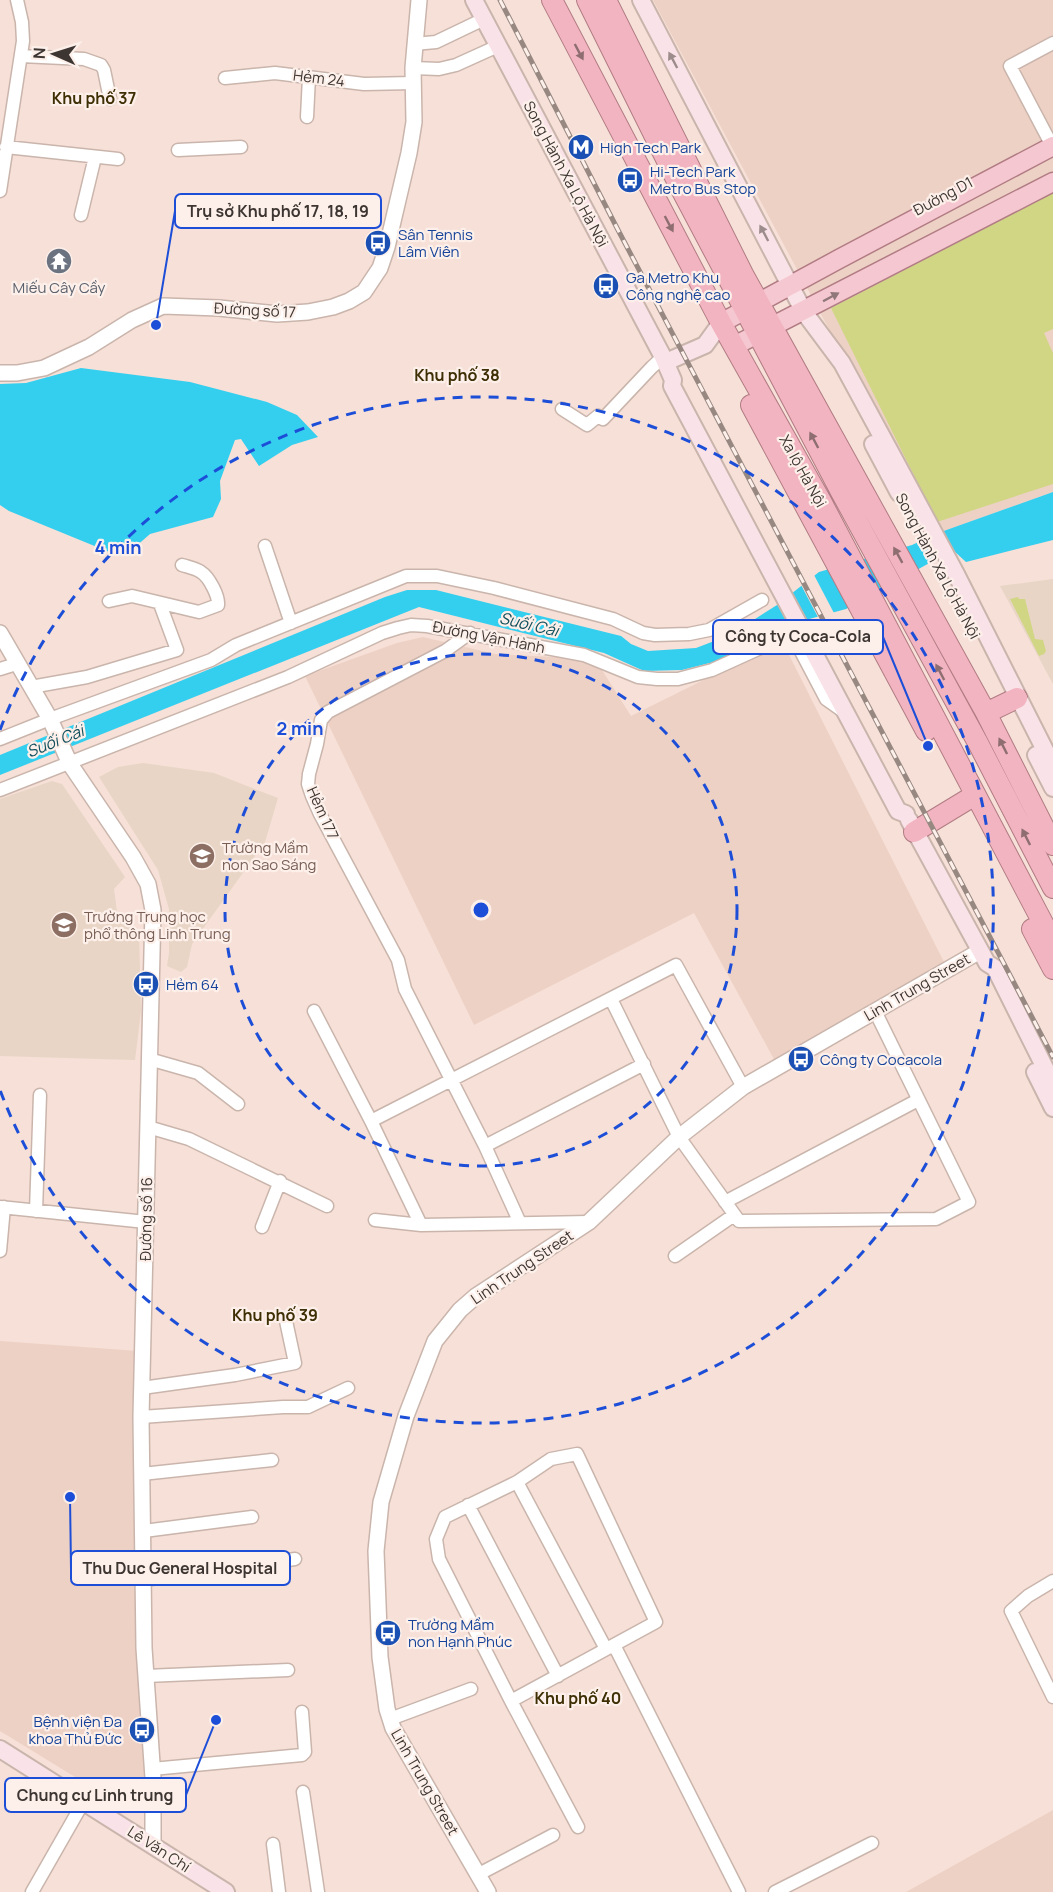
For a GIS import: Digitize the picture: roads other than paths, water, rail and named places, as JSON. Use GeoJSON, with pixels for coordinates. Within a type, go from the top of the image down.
{"type":"FeatureCollection","features":[{"type":"Feature","properties":{"kind":"highway","name":"Xa lộ Hà Nội"},"geometry":{"type":"LineString","coordinates":[[552,0],[718,339],[815,507],[970,798],[1053,942]]}},
{"type":"Feature","properties":{"kind":"highway","name":"Xa lộ Hà Nội"},"geometry":{"type":"LineString","coordinates":[[587,0],[681,189],[753,306]]}},
{"type":"Feature","properties":{"kind":"highway","name":"Xa lộ Hà Nội"},"geometry":{"type":"LineString","coordinates":[[606,4],[766,331],[786,387],[850,487]]}},
{"type":"Feature","properties":{"kind":"highway","name":"Xa lộ Hà Nội"},"geometry":{"type":"LineString","coordinates":[[766,331],[787,352],[850,487],[917,611],[1053,888]]}},
{"type":"Feature","properties":{"kind":"highway"},"geometry":{"type":"LineString","coordinates":[[786,387],[787,352]]}},
{"type":"Feature","properties":{"kind":"highway","name":"Xa lộ Hà Nội"},"geometry":{"type":"LineString","coordinates":[[917,611],[986,713],[1053,845]]}},
{"type":"Feature","properties":{"kind":"highway"},"geometry":{"type":"LineString","coordinates":[[986,713],[1013,700]]}},
{"type":"Feature","properties":{"kind":"highway","name":"Xa lộ Hà Nội"},"geometry":{"type":"LineString","coordinates":[[970,798],[1053,969]]}},
{"type":"Feature","properties":{"kind":"highway"},"geometry":{"type":"LineString","coordinates":[[914,832],[970,798]]}},
{"type":"Feature","properties":{"kind":"main road","name":"Song Hành Xa Lộ Hà Nội"},"geometry":{"type":"LineString","coordinates":[[474,0],[665,360],[673,380],[678,382],[762,547],[906,807],[906,814],[914,832],[983,957],[995,968],[1053,1084]]}},
{"type":"Feature","properties":{"kind":"main road","name":"Song Hành Xa Lộ Hà Nội"},"geometry":{"type":"LineString","coordinates":[[641,0],[804,312],[842,363],[890,463],[952,578],[1013,700],[1053,788]]}},
{"type":"Feature","properties":{"kind":"main road","name":"Đường D1"},"geometry":{"type":"LineString","coordinates":[[718,339],[753,306],[1052,144]]}},
{"type":"Feature","properties":{"kind":"main road","name":"Đường D1"},"geometry":{"type":"LineString","coordinates":[[665,360],[718,339],[766,331],[931,243],[1053,182]]}},
{"type":"Feature","properties":{"kind":"main road","name":"Đường D1"},"geometry":{"type":"LineString","coordinates":[[857,283],[868,285],[1053,189]]}},
{"type":"Feature","properties":{"kind":"main road","name":"Song Hành Xa Lộ Hà Nội"},"geometry":{"type":"LineString","coordinates":[[817,648],[846,714],[898,812],[906,814]]}},
{"type":"Feature","properties":{"kind":"main road","name":"Song Hành Xa Lộ Hà Nội"},"geometry":{"type":"LineString","coordinates":[[1013,700],[1053,766]]}},
{"type":"Feature","properties":{"kind":"main road","name":"Song Hành Xa Lộ Hà Nội"},"geometry":{"type":"LineString","coordinates":[[983,957],[985,974],[1053,1108]]}},
{"type":"Feature","properties":{"kind":"main road","name":"Lê Văn Chí"},"geometry":{"type":"LineString","coordinates":[[0,1749],[226,1892]]}},
{"type":"Feature","properties":{"kind":"street"},"geometry":{"type":"LineString","coordinates":[[0,191],[23,41],[17,0]]}},
{"type":"Feature","properties":{"kind":"street","name":"Đường số 17"},"geometry":{"type":"LineString","coordinates":[[0,373],[44,368],[89,347],[132,320],[163,306],[219,308],[277,314],[308,312],[333,307],[364,292],[380,268],[405,171],[414,122],[414,44],[419,0]]}},
{"type":"Feature","properties":{"kind":"street"},"geometry":{"type":"LineString","coordinates":[[414,44],[436,42],[484,19]]}},
{"type":"Feature","properties":{"kind":"street"},"geometry":{"type":"LineString","coordinates":[[1052,144],[1010,66],[1053,43]]}},
{"type":"Feature","properties":{"kind":"street","name":"Hẻm 24"},"geometry":{"type":"LineString","coordinates":[[225,78],[275,73],[364,84],[456,65],[498,46]]}},
{"type":"Feature","properties":{"kind":"street"},"geometry":{"type":"LineString","coordinates":[[21,56],[84,59],[102,65],[110,99]]}},
{"type":"Feature","properties":{"kind":"street"},"geometry":{"type":"LineString","coordinates":[[307,117],[309,77]]}},
{"type":"Feature","properties":{"kind":"street"},"geometry":{"type":"LineString","coordinates":[[6,147],[118,159]]}},
{"type":"Feature","properties":{"kind":"street"},"geometry":{"type":"LineString","coordinates":[[178,150],[241,147]]}},
{"type":"Feature","properties":{"kind":"street"},"geometry":{"type":"LineString","coordinates":[[81,215],[95,157]]}},
{"type":"Feature","properties":{"kind":"street"},"geometry":{"type":"LineString","coordinates":[[562,409],[586,425],[598,416],[603,419],[652,367],[665,360]]}},
{"type":"Feature","properties":{"kind":"street"},"geometry":{"type":"LineString","coordinates":[[265,546],[291,622]]}},
{"type":"Feature","properties":{"kind":"street"},"geometry":{"type":"LineString","coordinates":[[109,601],[132,596],[199,612],[218,605],[219,600],[206,576],[182,565]]}},
{"type":"Feature","properties":{"kind":"street"},"geometry":{"type":"LineString","coordinates":[[0,739],[52,724],[211,660],[236,645],[291,622],[394,580],[419,574],[494,588],[548,604],[613,619],[643,633],[654,635],[689,634],[709,630],[762,600]]}},
{"type":"Feature","properties":{"kind":"street"},"geometry":{"type":"LineString","coordinates":[[31,687],[87,677],[177,650],[160,604]]}},
{"type":"Feature","properties":{"kind":"street","name":"Đường Vận Hành"},"geometry":{"type":"LineString","coordinates":[[0,790],[68,759],[288,676],[398,628],[427,626],[584,655],[639,677],[657,679],[678,679],[712,670],[789,635],[796,642],[826,699],[846,714]]}},
{"type":"Feature","properties":{"kind":"street","name":"Đường số 16"},"geometry":{"type":"LineString","coordinates":[[0,633],[52,724],[68,759],[133,857],[148,884],[153,910],[141,1417],[146,1676],[153,1769],[153,1845]]}},
{"type":"Feature","properties":{"kind":"street","name":"Hẻm 177"},"geometry":{"type":"LineString","coordinates":[[471,633],[445,651],[328,712],[321,720],[308,784],[320,814],[398,960],[407,993],[485,1146],[520,1223]]}},
{"type":"Feature","properties":{"kind":"street"},"geometry":{"type":"LineString","coordinates":[[0,669],[16,664]]}},
{"type":"Feature","properties":{"kind":"street","name":"Linh Trung Street"},"geometry":{"type":"LineString","coordinates":[[488,1892],[390,1719],[380,1657],[377,1599],[378,1526],[392,1460],[435,1341],[460,1310],[476,1296],[589,1222],[679,1137],[743,1087],[875,1011],[983,957]]}},
{"type":"Feature","properties":{"kind":"street"},"geometry":{"type":"LineString","coordinates":[[371,1120],[676,965],[743,1087]]}},
{"type":"Feature","properties":{"kind":"street"},"geometry":{"type":"LineString","coordinates":[[611,999],[679,1137],[739,1221],[936,1219],[969,1202],[875,1011]]}},
{"type":"Feature","properties":{"kind":"street"},"geometry":{"type":"LineString","coordinates":[[314,1011],[371,1120],[421,1225]]}},
{"type":"Feature","properties":{"kind":"street"},"geometry":{"type":"LineString","coordinates":[[149,1059],[198,1072],[238,1104]]}},
{"type":"Feature","properties":{"kind":"street"},"geometry":{"type":"LineString","coordinates":[[485,1146],[644,1064]]}},
{"type":"Feature","properties":{"kind":"street"},"geometry":{"type":"LineString","coordinates":[[36,1211],[40,1095]]}},
{"type":"Feature","properties":{"kind":"street"},"geometry":{"type":"LineString","coordinates":[[725,1202],[918,1100]]}},
{"type":"Feature","properties":{"kind":"street"},"geometry":{"type":"LineString","coordinates":[[148,1127],[189,1138],[327,1206]]}},
{"type":"Feature","properties":{"kind":"street"},"geometry":{"type":"LineString","coordinates":[[262,1227],[280,1181]]}},
{"type":"Feature","properties":{"kind":"street"},"geometry":{"type":"LineString","coordinates":[[0,1251],[2,1207],[146,1222]]}},
{"type":"Feature","properties":{"kind":"street"},"geometry":{"type":"LineString","coordinates":[[675,1256],[734,1215]]}},
{"type":"Feature","properties":{"kind":"street"},"geometry":{"type":"LineString","coordinates":[[375,1220],[421,1225],[589,1222]]}},
{"type":"Feature","properties":{"kind":"street"},"geometry":{"type":"LineString","coordinates":[[142,1388],[235,1375],[295,1363],[286,1321]]}},
{"type":"Feature","properties":{"kind":"street"},"geometry":{"type":"LineString","coordinates":[[141,1417],[308,1407],[348,1388]]}},
{"type":"Feature","properties":{"kind":"street"},"geometry":{"type":"LineString","coordinates":[[511,1701],[656,1622],[577,1454],[551,1459],[517,1482],[445,1516],[436,1539],[439,1559],[511,1701],[578,1827]]}},
{"type":"Feature","properties":{"kind":"street"},"geometry":{"type":"LineString","coordinates":[[142,1474],[272,1460]]}},
{"type":"Feature","properties":{"kind":"street"},"geometry":{"type":"LineString","coordinates":[[517,1482],[610,1647],[739,1892]]}},
{"type":"Feature","properties":{"kind":"street"},"geometry":{"type":"LineString","coordinates":[[468,1505],[558,1676]]}},
{"type":"Feature","properties":{"kind":"street"},"geometry":{"type":"LineString","coordinates":[[144,1531],[252,1516]]}},
{"type":"Feature","properties":{"kind":"street"},"geometry":{"type":"LineString","coordinates":[[144,1580],[295,1559]]}},
{"type":"Feature","properties":{"kind":"street"},"geometry":{"type":"LineString","coordinates":[[1053,1581],[1011,1611],[1053,1697]]}},
{"type":"Feature","properties":{"kind":"street"},"geometry":{"type":"LineString","coordinates":[[146,1676],[288,1670]]}},
{"type":"Feature","properties":{"kind":"street"},"geometry":{"type":"LineString","coordinates":[[390,1719],[471,1689]]}},
{"type":"Feature","properties":{"kind":"street"},"geometry":{"type":"LineString","coordinates":[[153,1769],[302,1755],[305,1752],[302,1712]]}},
{"type":"Feature","properties":{"kind":"street"},"geometry":{"type":"LineString","coordinates":[[303,1792],[318,1892]]}},
{"type":"Feature","properties":{"kind":"street"},"geometry":{"type":"LineString","coordinates":[[32,1892],[84,1801]]}},
{"type":"Feature","properties":{"kind":"street"},"geometry":{"type":"LineString","coordinates":[[479,1874],[554,1835]]}},
{"type":"Feature","properties":{"kind":"street"},"geometry":{"type":"LineString","coordinates":[[775,1892],[872,1843]]}},
{"type":"Feature","properties":{"kind":"street"},"geometry":{"type":"LineString","coordinates":[[273,1844],[279,1892]]}},
{"type":"Feature","properties":{"kind":"water"},"geometry":{"type":"Polygon","coordinates":[[[81,368],[190,382],[267,402],[297,415],[318,437],[292,445],[259,466],[241,439],[235,440],[220,481],[221,499],[213,517],[150,534],[126,555],[119,556],[9,511],[0,505],[0,384],[26,383],[81,368]]]}},
{"type":"Feature","properties":{"kind":"water","name":"Suối Cái"},"geometry":{"type":"Polygon","coordinates":[[[1053,492],[1053,540],[966,562],[953,550],[846,609],[787,625],[714,662],[682,670],[644,671],[604,653],[419,607],[0,775],[0,755],[407,590],[436,590],[621,636],[631,644],[648,651],[696,648],[730,635],[777,605],[819,572],[912,545],[938,533],[1053,492]]]}},
{"type":"Feature","properties":{"kind":"railway"},"geometry":{"type":"LineString","coordinates":[[500,0],[617,228],[1053,1057]]}},
{"type":"Feature","properties":{"kind":"place","name":"High Tech Park"},"geometry":{"type":"Point","coordinates":[581,147]}},
{"type":"Feature","properties":{"kind":"place","name":"Hi-Tech Park Metro Bus Stop"},"geometry":{"type":"Point","coordinates":[630,180]}},
{"type":"Feature","properties":{"kind":"place","name":"Sân Tennis Lâm Viên"},"geometry":{"type":"Point","coordinates":[378,243]}},
{"type":"Feature","properties":{"kind":"place","name":"Miếu Cây Cầy"},"geometry":{"type":"Point","coordinates":[59,261]}},
{"type":"Feature","properties":{"kind":"place","name":"Ga Metro Khu Công nghệ cao"},"geometry":{"type":"Point","coordinates":[606,286]}},
{"type":"Feature","properties":{"kind":"place","name":"Trụ sở Khu phố 17, 18, 19"},"geometry":{"type":"Point","coordinates":[156,325]}},
{"type":"Feature","properties":{"kind":"place","name":"Công ty Coca-Cola"},"geometry":{"type":"Point","coordinates":[928,746]}},
{"type":"Feature","properties":{"kind":"place","name":"Trường Mầm non Sao Sáng"},"geometry":{"type":"Point","coordinates":[202,856]}},
{"type":"Feature","properties":{"kind":"place","name":"Trường Trung học phổ thông Linh Trung"},"geometry":{"type":"Point","coordinates":[64,925]}},
{"type":"Feature","properties":{"kind":"place","name":"Hẻm 64"},"geometry":{"type":"Point","coordinates":[146,984]}},
{"type":"Feature","properties":{"kind":"place","name":"Công ty Cocacola"},"geometry":{"type":"Point","coordinates":[801,1059]}},
{"type":"Feature","properties":{"kind":"place","name":"Thu Duc General Hospital"},"geometry":{"type":"Point","coordinates":[70,1497]}},
{"type":"Feature","properties":{"kind":"place","name":"Trường Mầm non Hạnh Phúc"},"geometry":{"type":"Point","coordinates":[388,1633]}},
{"type":"Feature","properties":{"kind":"place","name":"Chung cư Linh trung"},"geometry":{"type":"Point","coordinates":[216,1720]}},
{"type":"Feature","properties":{"kind":"place","name":"Bệnh viện Đa khoa Thủ Đức"},"geometry":{"type":"Point","coordinates":[142,1730]}},
{"type":"Feature","properties":{"kind":"district","name":"Khu phố 37"},"geometry":{"type":"Point","coordinates":[94,98]}},
{"type":"Feature","properties":{"kind":"district","name":"Khu phố 38"},"geometry":{"type":"Point","coordinates":[457,375]}},
{"type":"Feature","properties":{"kind":"district","name":"Khu phố 39"},"geometry":{"type":"Point","coordinates":[275,1315]}},
{"type":"Feature","properties":{"kind":"district","name":"Khu phố 40"},"geometry":{"type":"Point","coordinates":[578,1698]}}]}
